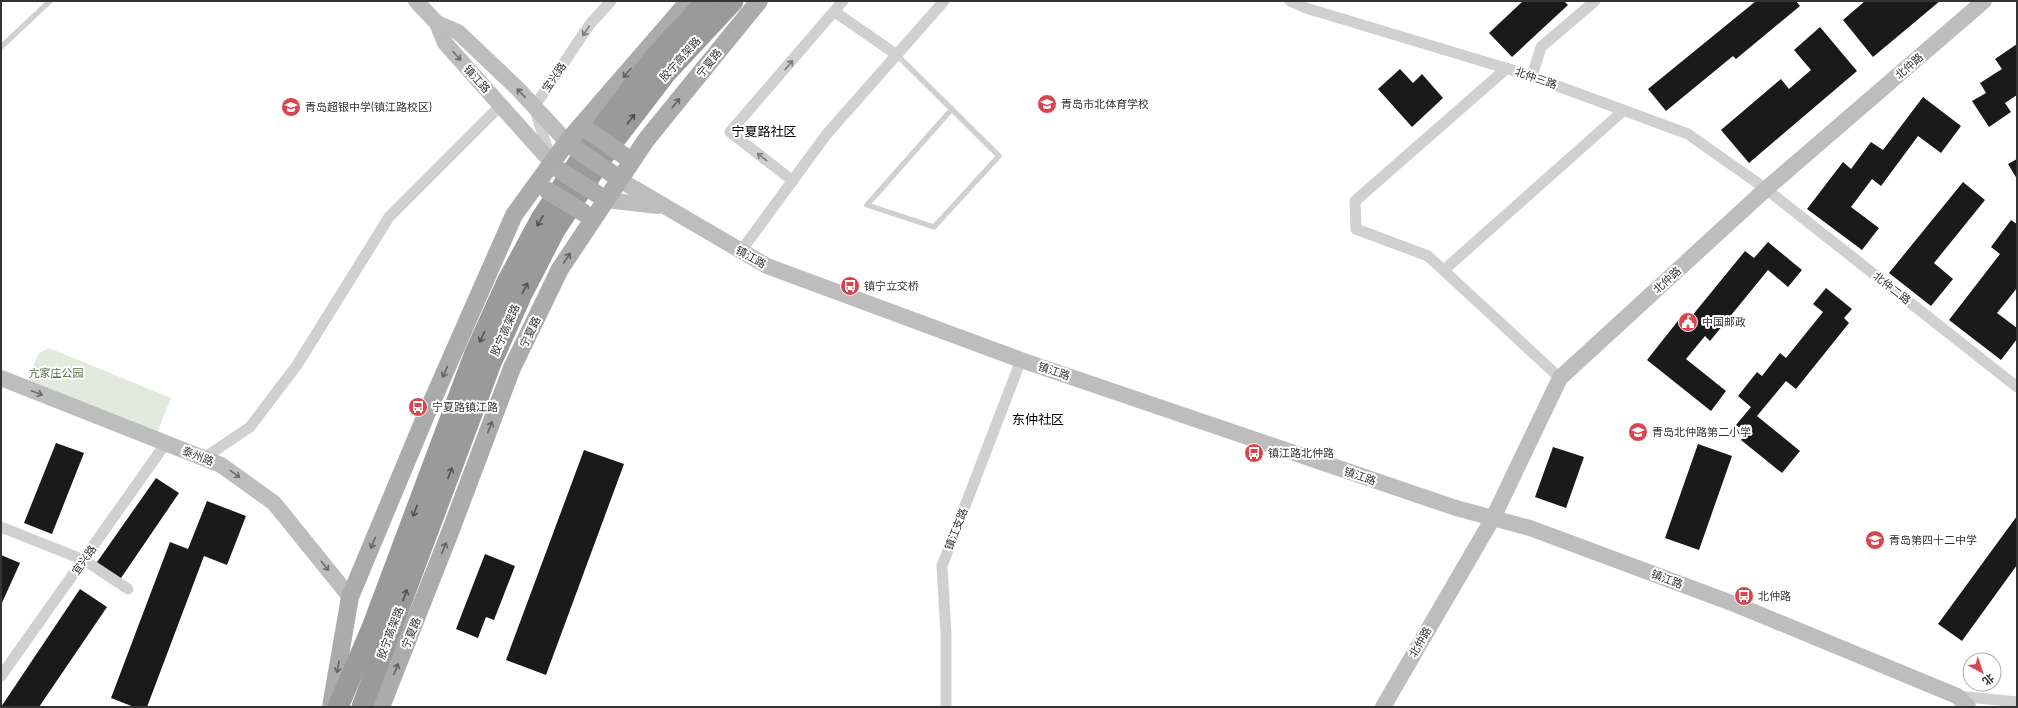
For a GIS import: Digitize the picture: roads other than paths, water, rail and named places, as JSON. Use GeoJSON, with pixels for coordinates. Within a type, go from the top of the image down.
{"type":"FeatureCollection","features":[{"type":"Feature","properties":{"kind":"highway","name":"胶宁高架路"},"geometry":{"type":"LineString","coordinates":[[338,707],[373,624],[474,353],[507,282],[542,217],[596,136],[653,59],[707,1]]}},
{"type":"Feature","properties":{"kind":"highway","name":"胶宁高架路"},"geometry":{"type":"LineString","coordinates":[[362,707],[491,362],[522,294],[555,230],[610,146],[666,73],[733,1]]}},
{"type":"Feature","properties":{"kind":"main road"},"geometry":{"type":"LineString","coordinates":[[331,707],[350,597],[426,415],[514,215],[530,193],[556,167],[588,124],[688,1]]}},
{"type":"Feature","properties":{"kind":"main road","name":"宁夏路"},"geometry":{"type":"LineString","coordinates":[[381,707],[450,535],[512,368],[585,221],[631,154],[759,1]]}},
{"type":"Feature","properties":{"kind":"main road"},"geometry":{"type":"LineString","coordinates":[[588,124],[631,154]]}},
{"type":"Feature","properties":{"kind":"main road","name":"镇江路"},"geometry":{"type":"LineString","coordinates":[[572,146],[615,176]]}},
{"type":"Feature","properties":{"kind":"main road","name":"镇江路"},"geometry":{"type":"LineString","coordinates":[[556,167],[601,197]]}},
{"type":"Feature","properties":{"kind":"main road"},"geometry":{"type":"LineString","coordinates":[[530,193],[548,190],[585,221]]}},
{"type":"Feature","properties":{"kind":"street","name":"镇江路"},"geometry":{"type":"LineString","coordinates":[[416,1],[437,24],[445,44],[556,167]]}},
{"type":"Feature","properties":{"kind":"street","name":"宝兴路"},"geometry":{"type":"LineString","coordinates":[[534,107],[590,24],[611,1]]}},
{"type":"Feature","properties":{"kind":"street"},"geometry":{"type":"LineString","coordinates":[[793,180],[730,132],[843,1]]}},
{"type":"Feature","properties":{"kind":"street"},"geometry":{"type":"LineString","coordinates":[[741,251],[826,135],[944,1]]}},
{"type":"Feature","properties":{"kind":"street","name":"北仲三路"},"geometry":{"type":"LineString","coordinates":[[1290,1],[1308,4],[1532,76],[1688,134],[1766,190]]}},
{"type":"Feature","properties":{"kind":"street"},"geometry":{"type":"LineString","coordinates":[[1532,76],[1541,47],[1595,1]]}},
{"type":"Feature","properties":{"kind":"street","name":"北仲路"},"geometry":{"type":"LineString","coordinates":[[1383,707],[1493,518],[1560,378],[1766,190],[1984,1]]}},
{"type":"Feature","properties":{"kind":"street"},"geometry":{"type":"LineString","coordinates":[[835,12],[897,55]]}},
{"type":"Feature","properties":{"kind":"street","name":"镇江路"},"geometry":{"type":"LineString","coordinates":[[437,24],[458,32],[572,146]]}},
{"type":"Feature","properties":{"kind":"street"},"geometry":{"type":"LineString","coordinates":[[1507,68],[1356,201],[1356,229],[1428,256],[1560,378]]}},
{"type":"Feature","properties":{"kind":"street"},"geometry":{"type":"LineString","coordinates":[[204,458],[250,427],[297,365],[389,217],[501,105]]}},
{"type":"Feature","properties":{"kind":"street"},"geometry":{"type":"LineString","coordinates":[[534,107],[556,167]]}},
{"type":"Feature","properties":{"kind":"street"},"geometry":{"type":"LineString","coordinates":[[1444,270],[1623,110]]}},
{"type":"Feature","properties":{"kind":"street","name":"镇江路"},"geometry":{"type":"LineString","coordinates":[[615,176],[767,266],[1021,360],[1448,506],[1530,528],[1737,605],[1957,696],[1968,707]]}},
{"type":"Feature","properties":{"kind":"street","name":"北仲二路"},"geometry":{"type":"LineString","coordinates":[[1766,190],[2017,387]]}},
{"type":"Feature","properties":{"kind":"street","name":"镇江路"},"geometry":{"type":"LineString","coordinates":[[601,197],[664,206]]}},
{"type":"Feature","properties":{"kind":"street","name":"镇江支路"},"geometry":{"type":"LineString","coordinates":[[946,707],[946,634],[942,566],[1021,360]]}},
{"type":"Feature","properties":{"kind":"street","name":"泰州路"},"geometry":{"type":"LineString","coordinates":[[1,378],[221,465],[274,502],[350,597]]}},
{"type":"Feature","properties":{"kind":"street","name":"宜兴路"},"geometry":{"type":"LineString","coordinates":[[1,676],[166,443]]}},
{"type":"Feature","properties":{"kind":"street"},"geometry":{"type":"LineString","coordinates":[[1,528],[84,560],[128,589]]}},
{"type":"Feature","properties":{"kind":"street"},"geometry":{"type":"LineString","coordinates":[[1957,696],[2017,702]]}},
{"type":"Feature","properties":{"kind":"lane"},"geometry":{"type":"LineString","coordinates":[[1,47],[50,1]]}},
{"type":"Feature","properties":{"kind":"lane"},"geometry":{"type":"LineString","coordinates":[[897,55],[952,109],[999,156],[934,227],[867,205],[952,109]]}},
{"type":"Feature","properties":{"kind":"place","name":"青岛市北体育学校"},"geometry":{"type":"Point","coordinates":[1047,104]}},
{"type":"Feature","properties":{"kind":"place","name":"青岛超银中学(镇江路校区)"},"geometry":{"type":"Point","coordinates":[291,107]}},
{"type":"Feature","properties":{"kind":"place","name":"镇宁立交桥"},"geometry":{"type":"Point","coordinates":[850,286]}},
{"type":"Feature","properties":{"kind":"place","name":"中国邮政"},"geometry":{"type":"Point","coordinates":[1688,322]}},
{"type":"Feature","properties":{"kind":"place","name":"宁夏路镇江路"},"geometry":{"type":"Point","coordinates":[418,407]}},
{"type":"Feature","properties":{"kind":"place","name":"青岛北仲路第二小学"},"geometry":{"type":"Point","coordinates":[1638,432]}},
{"type":"Feature","properties":{"kind":"place","name":"镇江路北仲路"},"geometry":{"type":"Point","coordinates":[1254,453]}},
{"type":"Feature","properties":{"kind":"place","name":"青岛第四十二中学"},"geometry":{"type":"Point","coordinates":[1875,540]}},
{"type":"Feature","properties":{"kind":"place","name":"北仲路"},"geometry":{"type":"Point","coordinates":[1744,596]}},
{"type":"Feature","properties":{"kind":"district","name":"宁夏路社区"},"geometry":{"type":"Point","coordinates":[764,131]}},
{"type":"Feature","properties":{"kind":"district","name":"东仲社区"},"geometry":{"type":"Point","coordinates":[1038,419]}},
{"type":"Feature","properties":{"kind":"park label","name":"亢家庄公园"},"geometry":{"type":"Point","coordinates":[56,373]}}]}
